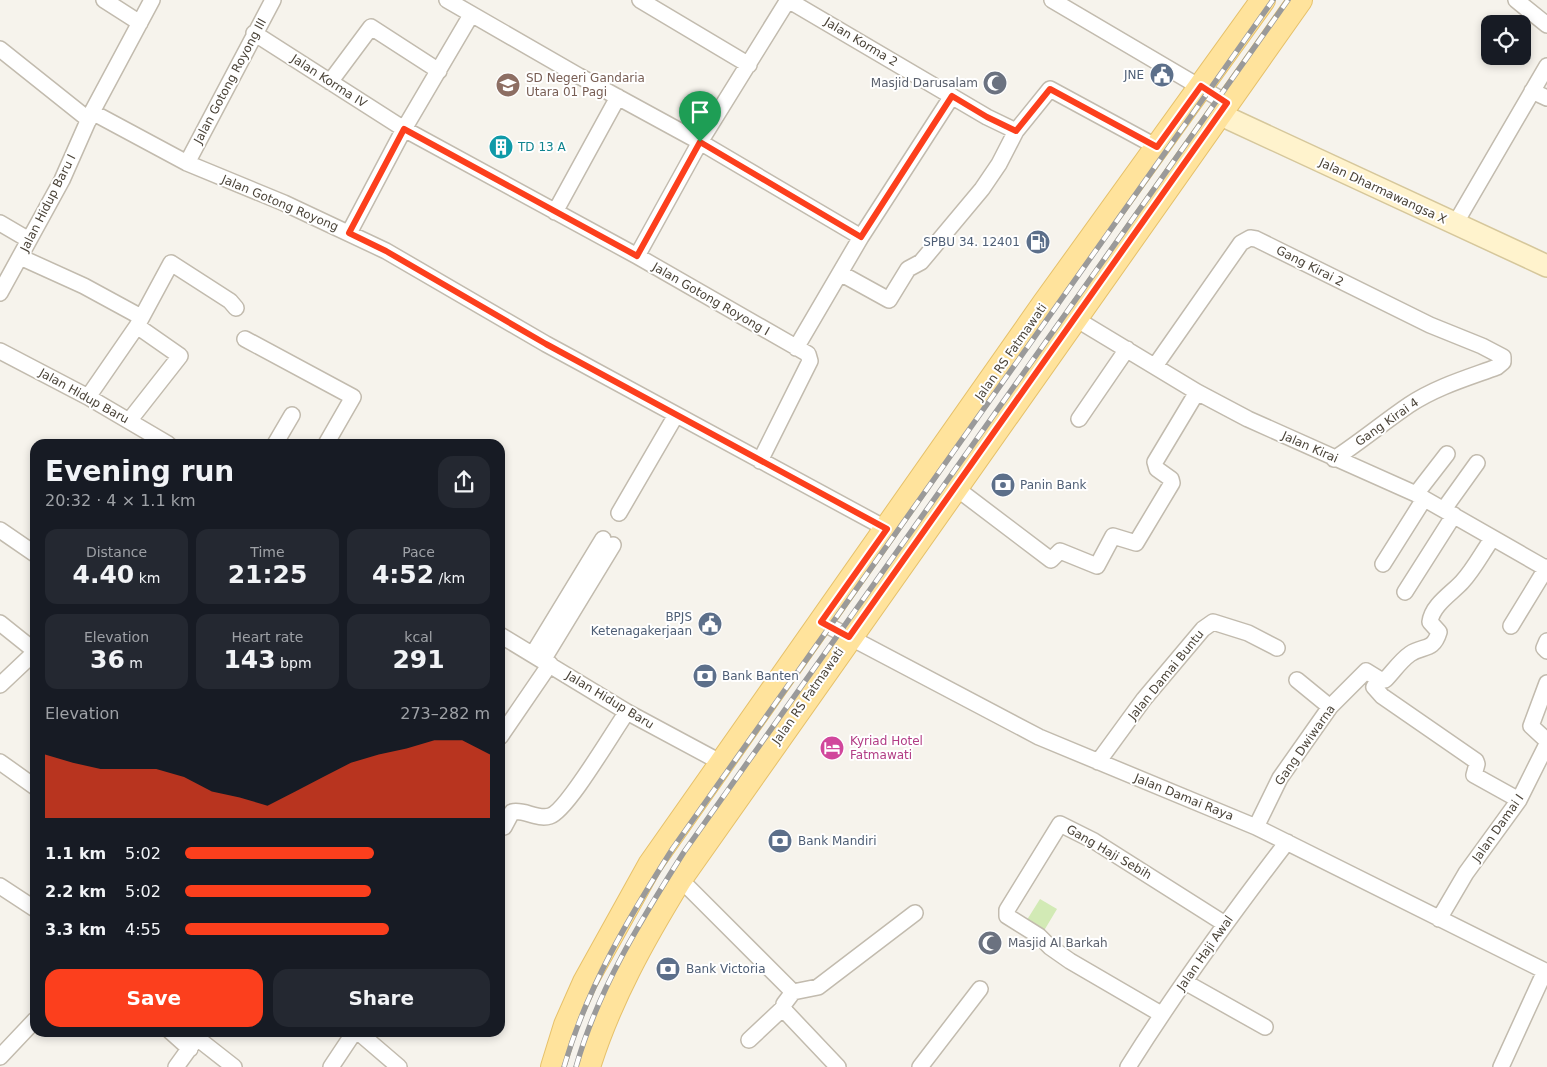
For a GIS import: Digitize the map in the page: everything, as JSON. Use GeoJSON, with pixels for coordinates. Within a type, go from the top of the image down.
{"type":"FeatureCollection","features":[{"type":"Feature","properties":{"kind":"main road","name":"Jalan RS Fatmawati"},"geometry":{"type":"LineString","coordinates":[[552,1067],[566,1025],[585,982],[618,920],[664,845],[1263,0]]}},
{"type":"Feature","properties":{"kind":"main road","name":"Jalan RS Fatmawati"},"geometry":{"type":"LineString","coordinates":[[588,1067],[600,1032],[629,969],[680,879],[1300,0]]}},
{"type":"Feature","properties":{"kind":"street"},"geometry":{"type":"LineString","coordinates":[[104,0],[140,22]]}},
{"type":"Feature","properties":{"kind":"street","name":"Jalan Hidup Baru I"},"geometry":{"type":"LineString","coordinates":[[0,293],[62,180],[90,116],[152,0]]}},
{"type":"Feature","properties":{"kind":"street","name":"Jalan Gotong Royong III"},"geometry":{"type":"LineString","coordinates":[[187,163],[254,34],[274,0]]}},
{"type":"Feature","properties":{"kind":"street"},"geometry":{"type":"LineString","coordinates":[[447,0],[700,142],[861,237]]}},
{"type":"Feature","properties":{"kind":"street"},"geometry":{"type":"LineString","coordinates":[[640,0],[749,65]]}},
{"type":"Feature","properties":{"kind":"street"},"geometry":{"type":"LineString","coordinates":[[637,256],[700,142],[788,0]]}},
{"type":"Feature","properties":{"kind":"street","name":"Jalan Korma 2"},"geometry":{"type":"LineString","coordinates":[[788,0],[987,117],[1016,131]]}},
{"type":"Feature","properties":{"kind":"street"},"geometry":{"type":"LineString","coordinates":[[1052,0],[1201,86],[1223,108]]}},
{"type":"Feature","properties":{"kind":"street"},"geometry":{"type":"LineString","coordinates":[[1516,0],[1547,25]]}},
{"type":"Feature","properties":{"kind":"street"},"geometry":{"type":"LineString","coordinates":[[349,233],[404,129],[471,15]]}},
{"type":"Feature","properties":{"kind":"street"},"geometry":{"type":"LineString","coordinates":[[330,82],[371,27],[439,71]]}},
{"type":"Feature","properties":{"kind":"street","name":"Jalan Korma IV"},"geometry":{"type":"LineString","coordinates":[[254,34],[404,129]]}},
{"type":"Feature","properties":{"kind":"street","name":"Jalan Gotong Royong"},"geometry":{"type":"LineString","coordinates":[[3,58],[90,116],[187,163],[386,251],[546,344],[887,529]]}},
{"type":"Feature","properties":{"kind":"street"},"geometry":{"type":"LineString","coordinates":[[1455,224],[1547,66]]}},
{"type":"Feature","properties":{"kind":"street"},"geometry":{"type":"LineString","coordinates":[[840,273],[889,300],[908,269],[921,262],[982,189],[1016,131],[1050,89],[1157,147]]}},
{"type":"Feature","properties":{"kind":"street"},"geometry":{"type":"LineString","coordinates":[[1532,91],[1547,98]]}},
{"type":"Feature","properties":{"kind":"street"},"geometry":{"type":"LineString","coordinates":[[796,348],[861,237],[952,96]]}},
{"type":"Feature","properties":{"kind":"street"},"geometry":{"type":"LineString","coordinates":[[555,212],[618,97]]}},
{"type":"Feature","properties":{"kind":"street","name":"Jalan Dharmawangsa X"},"geometry":{"type":"LineString","coordinates":[[1223,108],[1455,224],[1547,266]]}},
{"type":"Feature","properties":{"kind":"street","name":"Jalan Gotong Royong I"},"geometry":{"type":"LineString","coordinates":[[404,129],[637,256],[808,354],[810,361],[760,461]]}},
{"type":"Feature","properties":{"kind":"street"},"geometry":{"type":"LineString","coordinates":[[0,223],[29,240]]}},
{"type":"Feature","properties":{"kind":"street","name":"Gang Kirai 2"},"geometry":{"type":"LineString","coordinates":[[1155,366],[1241,243],[1250,238],[1256,239],[1430,325],[1494,351],[1503,359],[1498,367]]}},
{"type":"Feature","properties":{"kind":"street"},"geometry":{"type":"LineString","coordinates":[[20,256],[84,286],[139,321],[180,356],[129,421]]}},
{"type":"Feature","properties":{"kind":"street"},"geometry":{"type":"LineString","coordinates":[[88,397],[139,321],[171,263],[230,301],[236,308]]}},
{"type":"Feature","properties":{"kind":"street","name":"Jalan Kirai"},"geometry":{"type":"LineString","coordinates":[[1076,318],[1197,392],[1248,419],[1334,459],[1385,478],[1547,568]]}},
{"type":"Feature","properties":{"kind":"street"},"geometry":{"type":"LineString","coordinates":[[245,339],[353,397],[329,439]]}},
{"type":"Feature","properties":{"kind":"street"},"geometry":{"type":"LineString","coordinates":[[1079,419],[1127,349]]}},
{"type":"Feature","properties":{"kind":"street","name":"Jalan Hidup Baru"},"geometry":{"type":"LineString","coordinates":[[0,351],[88,397],[160,439]]}},
{"type":"Feature","properties":{"kind":"street","name":"Gang Kirai 4"},"geometry":{"type":"LineString","coordinates":[[1334,459],[1368,437],[1410,404],[1446,385],[1498,367]]}},
{"type":"Feature","properties":{"kind":"street"},"geometry":{"type":"LineString","coordinates":[[956,488],[1051,560],[1060,551],[1097,566],[1113,536],[1136,543],[1172,483],[1168,476],[1157,469],[1155,462],[1197,392]]}},
{"type":"Feature","properties":{"kind":"street"},"geometry":{"type":"LineString","coordinates":[[619,513],[676,415]]}},
{"type":"Feature","properties":{"kind":"street"},"geometry":{"type":"LineString","coordinates":[[278,439],[292,416]]}},
{"type":"Feature","properties":{"kind":"street"},"geometry":{"type":"LineString","coordinates":[[1383,564],[1420,496],[1447,454]]}},
{"type":"Feature","properties":{"kind":"street"},"geometry":{"type":"LineString","coordinates":[[1405,592],[1477,464]]}},
{"type":"Feature","properties":{"kind":"street"},"geometry":{"type":"LineString","coordinates":[[0,530],[30,551]]}},
{"type":"Feature","properties":{"kind":"street","name":"Gang Dwiwarna"},"geometry":{"type":"LineString","coordinates":[[1256,827],[1280,778],[1330,707],[1372,675],[1385,680],[1407,656],[1432,645],[1439,632],[1430,622],[1431,618],[1444,599],[1463,582],[1492,539]]}},
{"type":"Feature","properties":{"kind":"street"},"geometry":{"type":"LineString","coordinates":[[505,728],[608,542]]}},
{"type":"Feature","properties":{"kind":"street"},"geometry":{"type":"LineString","coordinates":[[1511,626],[1547,568]]}},
{"type":"Feature","properties":{"kind":"street","name":"Jalan Damai Raya"},"geometry":{"type":"LineString","coordinates":[[821,622],[1039,738],[1256,827],[1546,971]]}},
{"type":"Feature","properties":{"kind":"street","name":"Jalan Damai Buntu"},"geometry":{"type":"LineString","coordinates":[[1098,762],[1144,699],[1203,629],[1213,622],[1248,633],[1276,648]]}},
{"type":"Feature","properties":{"kind":"street"},"geometry":{"type":"LineString","coordinates":[[0,623],[30,648]]}},
{"type":"Feature","properties":{"kind":"street","name":"Jalan Hidup Baru"},"geometry":{"type":"LineString","coordinates":[[505,638],[627,712],[722,763]]}},
{"type":"Feature","properties":{"kind":"street"},"geometry":{"type":"LineString","coordinates":[[1547,641],[1544,648],[1547,651]]}},
{"type":"Feature","properties":{"kind":"street"},"geometry":{"type":"LineString","coordinates":[[0,684],[30,657]]}},
{"type":"Feature","properties":{"kind":"street"},"geometry":{"type":"LineString","coordinates":[[1372,675],[1374,687],[1382,696],[1476,761],[1474,775],[1519,800]]}},
{"type":"Feature","properties":{"kind":"street"},"geometry":{"type":"LineString","coordinates":[[1297,680],[1330,707]]}},
{"type":"Feature","properties":{"kind":"street","name":"Jalan Damai I"},"geometry":{"type":"LineString","coordinates":[[1439,919],[1466,873],[1519,800],[1547,744],[1545,739],[1531,726],[1547,682]]}},
{"type":"Feature","properties":{"kind":"street"},"geometry":{"type":"LineString","coordinates":[[505,825],[512,812],[548,817],[556,812],[578,785],[627,712]]}},
{"type":"Feature","properties":{"kind":"street"},"geometry":{"type":"LineString","coordinates":[[0,762],[30,784]]}},
{"type":"Feature","properties":{"kind":"street","name":"Gang Haji Sebih"},"geometry":{"type":"LineString","coordinates":[[1161,1014],[1070,961],[1050,947],[1040,936],[1007,916],[1007,910],[1060,824],[1094,841],[1225,924]]}},
{"type":"Feature","properties":{"kind":"street","name":"Jalan Haji Awal"},"geometry":{"type":"LineString","coordinates":[[1128,1067],[1161,1014],[1225,924],[1287,842]]}},
{"type":"Feature","properties":{"kind":"street"},"geometry":{"type":"LineString","coordinates":[[680,879],[793,992]]}},
{"type":"Feature","properties":{"kind":"street"},"geometry":{"type":"LineString","coordinates":[[0,886],[30,906]]}},
{"type":"Feature","properties":{"kind":"street"},"geometry":{"type":"LineString","coordinates":[[749,1040],[783,1008],[793,992],[818,987],[915,913]]}},
{"type":"Feature","properties":{"kind":"street"},"geometry":{"type":"LineString","coordinates":[[1501,1067],[1546,971]]}},
{"type":"Feature","properties":{"kind":"street"},"geometry":{"type":"LineString","coordinates":[[1185,982],[1265,1027]]}},
{"type":"Feature","properties":{"kind":"street"},"geometry":{"type":"LineString","coordinates":[[920,1067],[980,990]]}},
{"type":"Feature","properties":{"kind":"street"},"geometry":{"type":"LineString","coordinates":[[783,1008],[838,1067]]}},
{"type":"Feature","properties":{"kind":"street"},"geometry":{"type":"LineString","coordinates":[[0,1057],[30,1025]]}},
{"type":"Feature","properties":{"kind":"street"},"geometry":{"type":"LineString","coordinates":[[330,1067],[352,1037]]}},
{"type":"Feature","properties":{"kind":"street"},"geometry":{"type":"LineString","coordinates":[[363,1037],[399,1067]]}},
{"type":"Feature","properties":{"kind":"street"},"geometry":{"type":"LineString","coordinates":[[176,1067],[196,1039],[234,1067]]}},
{"type":"Feature","properties":{"kind":"green space"},"geometry":{"type":"Polygon","coordinates":[[[1040,899],[1057,909],[1042,934],[1025,923],[1040,899]]]}},
{"type":"Feature","properties":{"kind":"railway"},"geometry":{"type":"LineString","coordinates":[[564,1067],[573,1037],[597,981],[625,927],[673,848],[1273,0]]}},
{"type":"Feature","properties":{"kind":"railway"},"geometry":{"type":"LineString","coordinates":[[576,1067],[596,1010],[622,956],[684,852],[1288,0]]}},
{"type":"Feature","properties":{"kind":"place","name":"JNE"},"geometry":{"type":"Point","coordinates":[1162,75]}},
{"type":"Feature","properties":{"kind":"place","name":"Masjid Darusalam"},"geometry":{"type":"Point","coordinates":[995,83]}},
{"type":"Feature","properties":{"kind":"place","name":"SD Negeri Gandaria Utara 01 Pagi"},"geometry":{"type":"Point","coordinates":[508,85]}},
{"type":"Feature","properties":{"kind":"place","name":"TD 13 A"},"geometry":{"type":"Point","coordinates":[501,147]}},
{"type":"Feature","properties":{"kind":"place","name":"SPBU 34. 12401"},"geometry":{"type":"Point","coordinates":[1038,242]}},
{"type":"Feature","properties":{"kind":"place","name":"Panin Bank"},"geometry":{"type":"Point","coordinates":[1003,485]}},
{"type":"Feature","properties":{"kind":"place","name":"BPJS Ketenagakerjaan"},"geometry":{"type":"Point","coordinates":[710,624]}},
{"type":"Feature","properties":{"kind":"place","name":"Bank Banten"},"geometry":{"type":"Point","coordinates":[705,676]}},
{"type":"Feature","properties":{"kind":"place","name":"Kyriad Hotel Fatmawati"},"geometry":{"type":"Point","coordinates":[832,748]}},
{"type":"Feature","properties":{"kind":"place","name":"Bank Mandiri"},"geometry":{"type":"Point","coordinates":[780,841]}},
{"type":"Feature","properties":{"kind":"place","name":"Masjid Al Barkah"},"geometry":{"type":"Point","coordinates":[990,943]}},
{"type":"Feature","properties":{"kind":"place","name":"Bank Victoria"},"geometry":{"type":"Point","coordinates":[668,969]}},
{"type":"Feature","properties":{"kind":"route"},"geometry":{"type":"LineString","coordinates":[[1201,86],[1227,103],[849,637],[821,622],[887,529],[546,344],[386,251],[349,233],[404,129],[637,256],[700,142],[861,237],[952,96],[987,117],[1016,131],[1050,89],[1157,147],[1201,86]]}}]}
